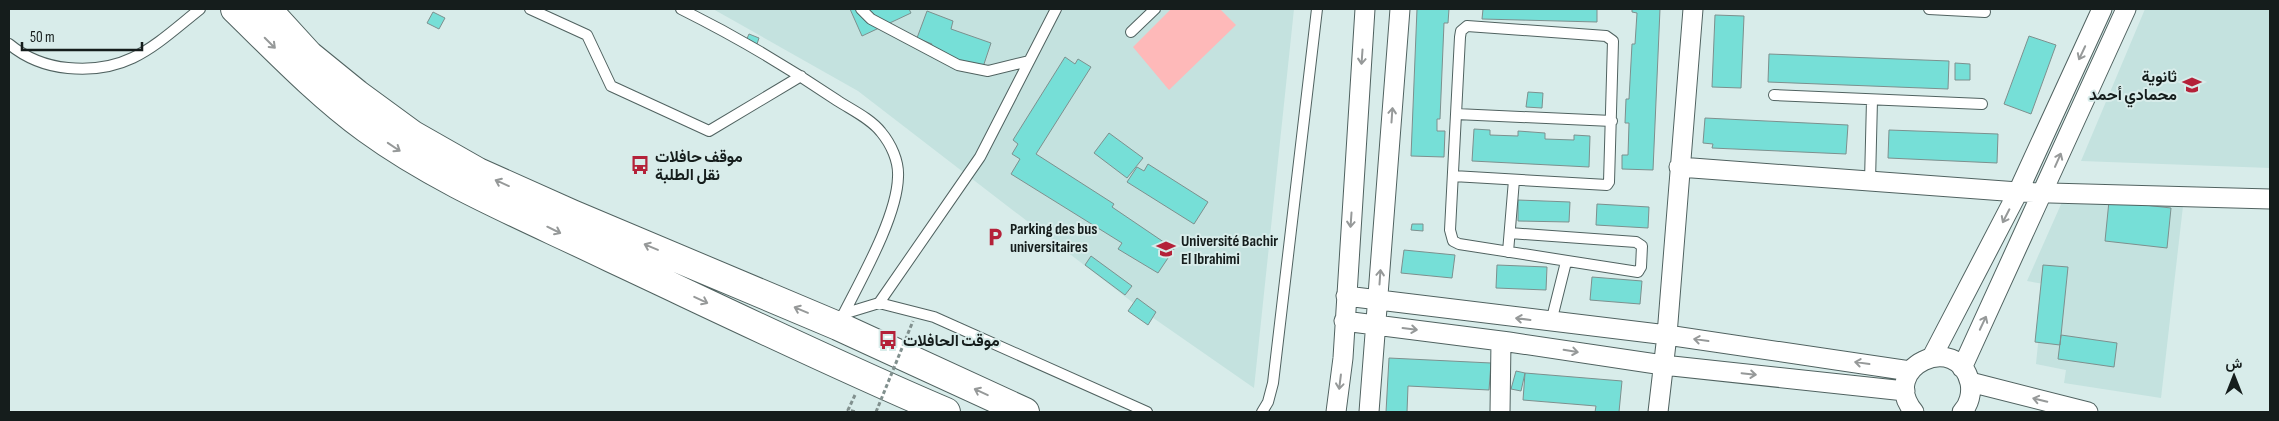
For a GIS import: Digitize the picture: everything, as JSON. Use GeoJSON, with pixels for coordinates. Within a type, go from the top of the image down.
{"type":"FeatureCollection","features":[{"type":"Feature","properties":{"kind":"main road"},"geometry":{"type":"LineString","coordinates":[[235,9],[326,96],[366,128],[404,154],[471,191],[855,373],[946,412]]}},
{"type":"Feature","properties":{"kind":"main road"},"geometry":{"type":"LineString","coordinates":[[267,9],[309,55],[357,94],[413,135],[478,172],[572,214],[841,320],[1025,412]]}},
{"type":"Feature","properties":{"kind":"street"},"geometry":{"type":"LineString","coordinates":[[1336,412],[1343,358],[1365,9]]}},
{"type":"Feature","properties":{"kind":"street"},"geometry":{"type":"LineString","coordinates":[[1369,412],[1400,9]]}},
{"type":"Feature","properties":{"kind":"street"},"geometry":{"type":"LineString","coordinates":[[1658,412],[1667,335],[1693,9]]}},
{"type":"Feature","properties":{"kind":"street"},"geometry":{"type":"LineString","coordinates":[[1932,357],[2018,192],[2102,9]]}},
{"type":"Feature","properties":{"kind":"street"},"geometry":{"type":"LineString","coordinates":[[1966,375],[2043,193],[2126,9]]}},
{"type":"Feature","properties":{"kind":"street"},"geometry":{"type":"LineString","coordinates":[[1679,167],[2018,192],[2270,199]]}},
{"type":"Feature","properties":{"kind":"street"},"geometry":{"type":"LineString","coordinates":[[1346,296],[1667,335],[1910,370]]}},
{"type":"Feature","properties":{"kind":"street"},"geometry":{"type":"LineString","coordinates":[[1344,321],[1501,341],[1663,365],[1905,390]]}},
{"type":"Feature","properties":{"kind":"street"},"geometry":{"type":"LineString","coordinates":[[1500,412],[1501,341]]}},
{"type":"Feature","properties":{"kind":"street"},"geometry":{"type":"LineString","coordinates":[[1914,412],[1909,407],[1905,390],[1910,370],[1922,361],[1932,357],[1954,361],[1966,375],[1970,399],[1967,411]]}},
{"type":"Feature","properties":{"kind":"street"},"geometry":{"type":"LineString","coordinates":[[1966,375],[2088,412]]}},
{"type":"Feature","properties":{"kind":"lane"},"geometry":{"type":"LineString","coordinates":[[9,44],[31,59],[61,67],[84,70],[110,67],[123,63],[149,48],[200,9]]}},
{"type":"Feature","properties":{"kind":"lane"},"geometry":{"type":"LineString","coordinates":[[530,9],[587,35],[611,86],[709,131],[802,76]]}},
{"type":"Feature","properties":{"kind":"lane"},"geometry":{"type":"LineString","coordinates":[[681,9],[802,76],[880,131],[893,150],[897,166],[898,185],[881,238],[841,320]]}},
{"type":"Feature","properties":{"kind":"lane"},"geometry":{"type":"LineString","coordinates":[[861,9],[871,20],[958,66],[988,71],[1029,61]]}},
{"type":"Feature","properties":{"kind":"lane"},"geometry":{"type":"LineString","coordinates":[[841,320],[879,303],[980,157],[1056,9]]}},
{"type":"Feature","properties":{"kind":"lane"},"geometry":{"type":"LineString","coordinates":[[1131,32],[1155,9]]}},
{"type":"Feature","properties":{"kind":"lane"},"geometry":{"type":"LineString","coordinates":[[1262,412],[1268,402],[1273,383],[1317,9]]}},
{"type":"Feature","properties":{"kind":"lane"},"geometry":{"type":"LineString","coordinates":[[1929,9],[1985,12]]}},
{"type":"Feature","properties":{"kind":"lane"},"geometry":{"type":"LineString","coordinates":[[1453,176],[1607,185],[1609,182],[1612,120],[1613,41],[1606,36],[1467,26],[1461,31],[1450,230],[1453,241],[1459,244],[1566,262],[1638,272],[1641,267],[1642,246],[1636,242],[1510,233]]}},
{"type":"Feature","properties":{"kind":"lane"},"geometry":{"type":"LineString","coordinates":[[1774,95],[1982,104]]}},
{"type":"Feature","properties":{"kind":"lane"},"geometry":{"type":"LineString","coordinates":[[1870,181],[1872,100]]}},
{"type":"Feature","properties":{"kind":"lane"},"geometry":{"type":"LineString","coordinates":[[1456,114],[1612,120]]}},
{"type":"Feature","properties":{"kind":"lane"},"geometry":{"type":"LineString","coordinates":[[1508,252],[1514,180]]}},
{"type":"Feature","properties":{"kind":"lane"},"geometry":{"type":"LineString","coordinates":[[1551,322],[1566,262]]}},
{"type":"Feature","properties":{"kind":"lane"},"geometry":{"type":"LineString","coordinates":[[879,303],[934,317],[1147,412]]}},
{"type":"Feature","properties":{"kind":"path"},"geometry":{"type":"LineString","coordinates":[[876,412],[913,321]]}},
{"type":"Feature","properties":{"kind":"path"},"geometry":{"type":"LineString","coordinates":[[848,410],[856,412]]}},
{"type":"Feature","properties":{"kind":"shaded area","name":"Université Bachir El Ibrahimi"},"geometry":{"type":"Polygon","coordinates":[[[713,9],[1294,9],[1254,388],[1149,315],[858,91],[713,9]]]}},
{"type":"Feature","properties":{"kind":"shaded area"},"geometry":{"type":"Polygon","coordinates":[[[1171,9],[1220,9],[1236,25],[1169,90],[1133,47],[1171,9]]]}},
{"type":"Feature","properties":{"kind":"shaded area","name":"ثانوية محمادي أحمد"},"geometry":{"type":"Polygon","coordinates":[[[2145,9],[2270,9],[2270,168],[2081,161],[2145,9]]]}},
{"type":"Feature","properties":{"kind":"shaded area"},"geometry":{"type":"Polygon","coordinates":[[[2062,202],[2183,206],[2161,398],[2064,383],[2066,370],[2036,364],[2044,284],[2027,281],[2062,202]]]}},
{"type":"Feature","properties":{"kind":"building"},"geometry":{"type":"Polygon","coordinates":[[[850,9],[909,9],[911,13],[862,36],[850,9]]]}},
{"type":"Feature","properties":{"kind":"building"},"geometry":{"type":"Polygon","coordinates":[[[1417,9],[1449,9],[1448,23],[1444,23],[1440,119],[1437,119],[1437,131],[1445,131],[1444,157],[1411,156],[1417,9]]]}},
{"type":"Feature","properties":{"kind":"building"},"geometry":{"type":"Polygon","coordinates":[[[1483,9],[1597,9],[1597,22],[1482,19],[1483,9]]]}},
{"type":"Feature","properties":{"kind":"building"},"geometry":{"type":"Polygon","coordinates":[[[1632,9],[1660,9],[1653,170],[1622,169],[1622,155],[1628,155],[1629,123],[1625,123],[1626,99],[1629,99],[1632,44],[1635,44],[1637,13],[1632,12],[1632,9]]]}},
{"type":"Feature","properties":{"kind":"building"},"geometry":{"type":"Polygon","coordinates":[[[927,11],[953,21],[951,29],[991,43],[981,73],[929,54],[932,44],[917,38],[927,11]]]}},
{"type":"Feature","properties":{"kind":"building"},"geometry":{"type":"Polygon","coordinates":[[[433,12],[445,18],[439,29],[427,23],[433,12]]]}},
{"type":"Feature","properties":{"kind":"building"},"geometry":{"type":"Polygon","coordinates":[[[1715,15],[1744,16],[1741,88],[1712,87],[1715,15]]]}},
{"type":"Feature","properties":{"kind":"building"},"geometry":{"type":"Polygon","coordinates":[[[749,34],[759,38],[756,47],[745,43],[749,34]]]}},
{"type":"Feature","properties":{"kind":"building"},"geometry":{"type":"Polygon","coordinates":[[[2029,36],[2056,45],[2031,114],[2004,104],[2029,36]]]}},
{"type":"Feature","properties":{"kind":"building"},"geometry":{"type":"Polygon","coordinates":[[[1769,54],[1949,61],[1948,89],[1768,82],[1769,54]]]}},
{"type":"Feature","properties":{"kind":"building"},"geometry":{"type":"Polygon","coordinates":[[[1065,57],[1075,64],[1078,59],[1091,67],[1036,154],[1114,204],[1112,207],[1174,249],[1158,273],[1118,249],[1122,243],[1011,174],[1020,159],[1012,154],[1018,144],[1013,140],[1065,57]]]}},
{"type":"Feature","properties":{"kind":"building"},"geometry":{"type":"Polygon","coordinates":[[[1955,63],[1970,64],[1970,80],[1955,80],[1955,63]]]}},
{"type":"Feature","properties":{"kind":"building"},"geometry":{"type":"Polygon","coordinates":[[[1528,92],[1543,93],[1542,108],[1526,107],[1528,92]]]}},
{"type":"Feature","properties":{"kind":"building"},"geometry":{"type":"Polygon","coordinates":[[[1705,118],[1848,125],[1846,154],[1712,148],[1713,144],[1703,143],[1705,118]]]}},
{"type":"Feature","properties":{"kind":"building"},"geometry":{"type":"Polygon","coordinates":[[[1474,129],[1490,130],[1490,135],[1518,136],[1518,131],[1545,133],[1545,139],[1574,140],[1574,135],[1590,136],[1589,167],[1472,161],[1474,129]]]}},
{"type":"Feature","properties":{"kind":"building"},"geometry":{"type":"Polygon","coordinates":[[[1889,130],[1998,134],[1997,163],[1888,158],[1889,130]]]}},
{"type":"Feature","properties":{"kind":"building"},"geometry":{"type":"Polygon","coordinates":[[[1109,133],[1143,158],[1127,178],[1094,153],[1109,133]]]}},
{"type":"Feature","properties":{"kind":"building"},"geometry":{"type":"Polygon","coordinates":[[[1148,164],[1208,202],[1194,224],[1127,182],[1137,167],[1144,171],[1148,164]]]}},
{"type":"Feature","properties":{"kind":"building"},"geometry":{"type":"Polygon","coordinates":[[[1518,200],[1570,202],[1569,222],[1518,221],[1518,200]]]}},
{"type":"Feature","properties":{"kind":"building"},"geometry":{"type":"Polygon","coordinates":[[[2109,201],[2171,208],[2167,248],[2105,241],[2109,201]]]}},
{"type":"Feature","properties":{"kind":"building"},"geometry":{"type":"Polygon","coordinates":[[[1597,204],[1649,207],[1648,228],[1596,225],[1597,204]]]}},
{"type":"Feature","properties":{"kind":"building"},"geometry":{"type":"Polygon","coordinates":[[[1412,224],[1423,224],[1423,231],[1411,230],[1412,224]]]}},
{"type":"Feature","properties":{"kind":"building"},"geometry":{"type":"Polygon","coordinates":[[[1404,250],[1455,255],[1452,278],[1401,273],[1404,250]]]}},
{"type":"Feature","properties":{"kind":"building"},"geometry":{"type":"Polygon","coordinates":[[[1091,256],[1132,286],[1125,295],[1085,265],[1091,256]]]}},
{"type":"Feature","properties":{"kind":"building"},"geometry":{"type":"Polygon","coordinates":[[[1497,265],[1547,267],[1546,290],[1496,288],[1497,265]]]}},
{"type":"Feature","properties":{"kind":"building"},"geometry":{"type":"Polygon","coordinates":[[[2043,265],[2068,267],[2060,345],[2035,342],[2043,265]]]}},
{"type":"Feature","properties":{"kind":"building"},"geometry":{"type":"Polygon","coordinates":[[[1592,277],[1642,281],[1640,304],[1590,300],[1592,277]]]}},
{"type":"Feature","properties":{"kind":"building"},"geometry":{"type":"Polygon","coordinates":[[[1137,298],[1156,312],[1148,325],[1128,311],[1137,298]]]}},
{"type":"Feature","properties":{"kind":"building"},"geometry":{"type":"Polygon","coordinates":[[[2061,335],[2117,343],[2114,367],[2058,359],[2061,335]]]}},
{"type":"Feature","properties":{"kind":"building"},"geometry":{"type":"Polygon","coordinates":[[[1389,358],[1491,363],[1489,390],[1408,386],[1407,412],[1386,412],[1389,358]]]}},
{"type":"Feature","properties":{"kind":"building"},"geometry":{"type":"Polygon","coordinates":[[[1516,371],[1525,373],[1521,391],[1511,389],[1516,371]]]}},
{"type":"Feature","properties":{"kind":"building"},"geometry":{"type":"Polygon","coordinates":[[[1525,373],[1622,381],[1619,412],[1595,412],[1596,406],[1523,400],[1525,373]]]}},
{"type":"Feature","properties":{"kind":"place","name":"ثانوية محمادي أحمد"},"geometry":{"type":"Point","coordinates":[2192,85]}},
{"type":"Feature","properties":{"kind":"place","name":"موقف حافلات نقل الطلبة"},"geometry":{"type":"Point","coordinates":[640,165]}},
{"type":"Feature","properties":{"kind":"place","name":"Parking des bus universitaires"},"geometry":{"type":"Point","coordinates":[995,237]}},
{"type":"Feature","properties":{"kind":"place","name":"Université Bachir El Ibrahimi"},"geometry":{"type":"Point","coordinates":[1166,249]}},
{"type":"Feature","properties":{"kind":"place","name":"موقت الحافلات"},"geometry":{"type":"Point","coordinates":[888,340]}}]}
